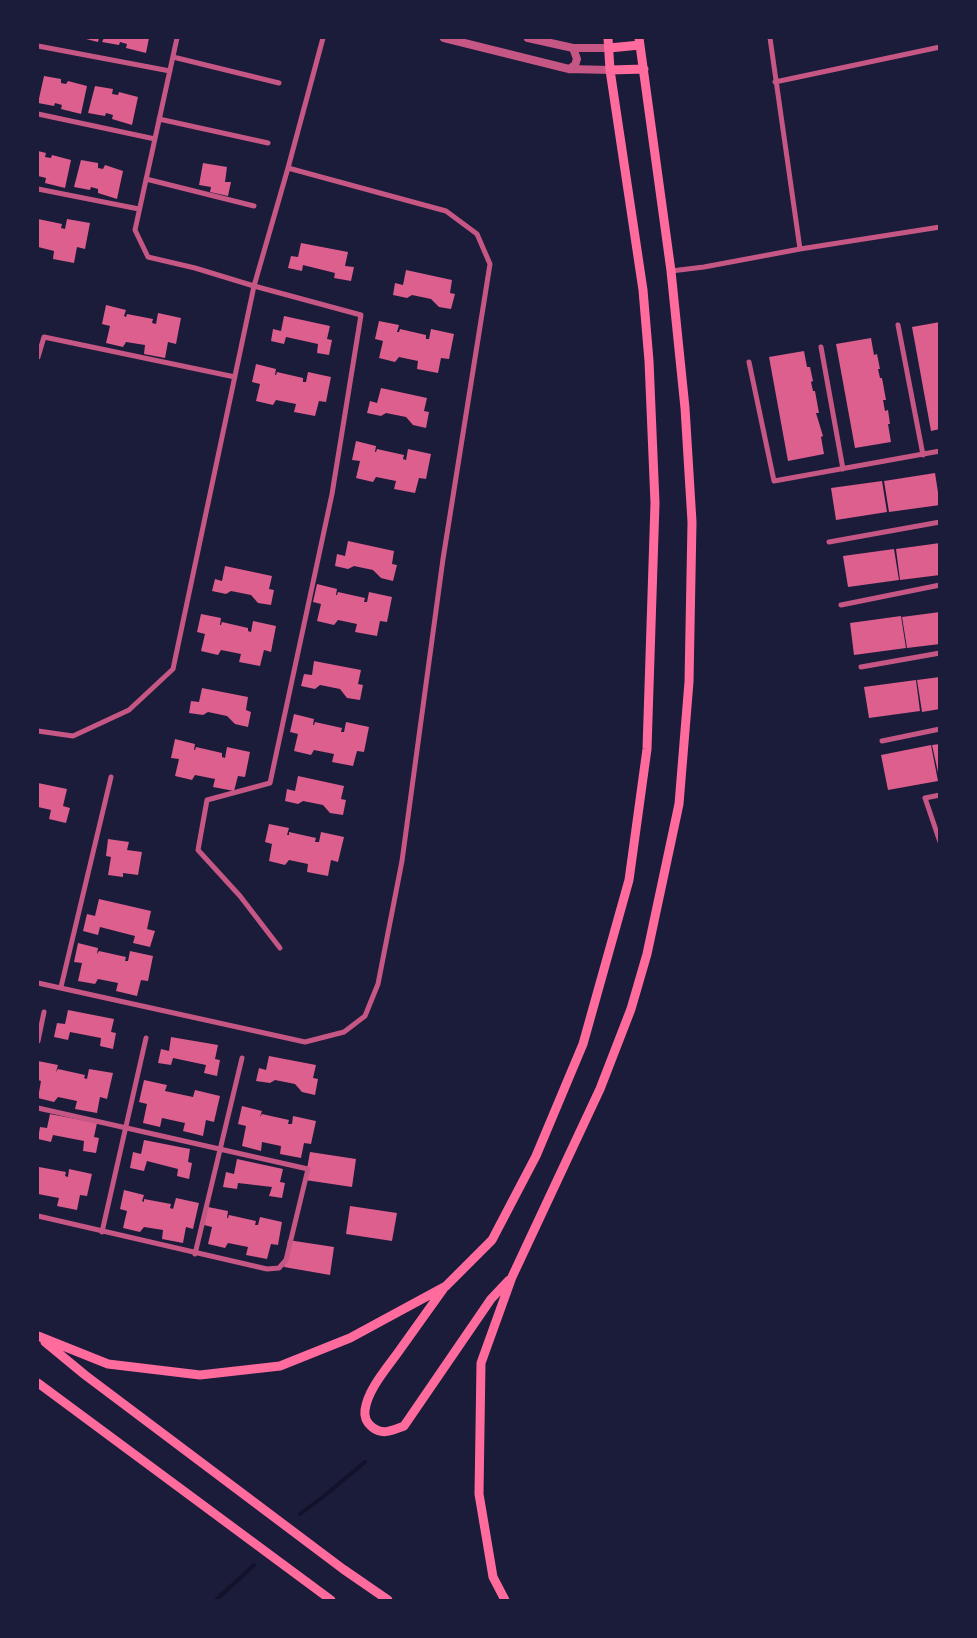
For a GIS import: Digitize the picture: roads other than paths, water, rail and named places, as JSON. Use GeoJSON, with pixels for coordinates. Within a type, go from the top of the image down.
{"type":"FeatureCollection","features":[{"type":"Feature","properties":{"kind":"main road"},"geometry":{"type":"LineString","coordinates":[[512,1277],[491,1299],[404,1426],[388,1432],[380,1432],[371,1427],[365,1418],[364,1411],[381,1376],[446,1286],[492,1240],[536,1156],[583,1044],[629,880],[647,749],[655,503],[649,361],[643,290],[610,70],[608,38]]}},
{"type":"Feature","properties":{"kind":"main road"},"geometry":{"type":"LineString","coordinates":[[505,1600],[493,1577],[479,1494],[481,1363],[512,1277],[600,1089],[631,1009],[647,954],[679,804],[689,682],[692,522],[685,408],[670,271],[640,41],[609,48]]}},
{"type":"Feature","properties":{"kind":"main road"},"geometry":{"type":"LineString","coordinates":[[610,70],[644,69]]}},
{"type":"Feature","properties":{"kind":"main road"},"geometry":{"type":"LineString","coordinates":[[38,1336],[108,1364],[200,1376],[280,1366],[350,1338],[446,1286]]}},
{"type":"Feature","properties":{"kind":"main road"},"geometry":{"type":"LineString","coordinates":[[38,1336],[93,1381],[343,1569],[388,1600]]}},
{"type":"Feature","properties":{"kind":"main road"},"geometry":{"type":"LineString","coordinates":[[38,1384],[331,1600]]}},
{"type":"Feature","properties":{"kind":"street"},"geometry":{"type":"LineString","coordinates":[[177,38],[135,230],[148,257],[195,268],[361,315],[332,494],[270,782],[207,800],[198,850],[240,896],[280,948]]}},
{"type":"Feature","properties":{"kind":"street"},"geometry":{"type":"LineString","coordinates":[[38,731],[73,736],[129,710],[173,669],[254,286],[323,38]]}},
{"type":"Feature","properties":{"kind":"street"},"geometry":{"type":"LineString","coordinates":[[444,38],[569,69],[610,70]]}},
{"type":"Feature","properties":{"kind":"street"},"geometry":{"type":"LineString","coordinates":[[528,38],[573,48],[609,48]]}},
{"type":"Feature","properties":{"kind":"street"},"geometry":{"type":"LineString","coordinates":[[770,38],[800,249]]}},
{"type":"Feature","properties":{"kind":"street"},"geometry":{"type":"LineString","coordinates":[[38,46],[170,71]]}},
{"type":"Feature","properties":{"kind":"street"},"geometry":{"type":"LineString","coordinates":[[775,82],[940,47]]}},
{"type":"Feature","properties":{"kind":"street"},"geometry":{"type":"LineString","coordinates":[[569,69],[575,65],[577,59],[573,48]]}},
{"type":"Feature","properties":{"kind":"street"},"geometry":{"type":"LineString","coordinates":[[173,57],[279,83]]}},
{"type":"Feature","properties":{"kind":"street"},"geometry":{"type":"LineString","coordinates":[[38,114],[155,139]]}},
{"type":"Feature","properties":{"kind":"street"},"geometry":{"type":"LineString","coordinates":[[159,119],[268,144]]}},
{"type":"Feature","properties":{"kind":"street"},"geometry":{"type":"LineString","coordinates":[[38,983],[305,1042],[344,1032],[365,1016],[378,984],[402,861],[443,559],[490,264],[477,234],[446,211],[288,168]]}},
{"type":"Feature","properties":{"kind":"street"},"geometry":{"type":"LineString","coordinates":[[146,179],[254,206]]}},
{"type":"Feature","properties":{"kind":"street"},"geometry":{"type":"LineString","coordinates":[[38,190],[140,209]]}},
{"type":"Feature","properties":{"kind":"street"},"geometry":{"type":"LineString","coordinates":[[670,271],[704,267],[800,249],[940,227]]}},
{"type":"Feature","properties":{"kind":"street"},"geometry":{"type":"LineString","coordinates":[[898,325],[923,454]]}},
{"type":"Feature","properties":{"kind":"street"},"geometry":{"type":"LineString","coordinates":[[38,356],[44,337],[235,377]]}},
{"type":"Feature","properties":{"kind":"street"},"geometry":{"type":"LineString","coordinates":[[821,347],[843,469]]}},
{"type":"Feature","properties":{"kind":"street"},"geometry":{"type":"LineString","coordinates":[[749,362],[774,481],[940,450]]}},
{"type":"Feature","properties":{"kind":"street"},"geometry":{"type":"LineString","coordinates":[[829,542],[940,522]]}},
{"type":"Feature","properties":{"kind":"street"},"geometry":{"type":"LineString","coordinates":[[841,605],[940,585]]}},
{"type":"Feature","properties":{"kind":"street"},"geometry":{"type":"LineString","coordinates":[[861,667],[940,654]]}},
{"type":"Feature","properties":{"kind":"street"},"geometry":{"type":"LineString","coordinates":[[882,741],[940,728]]}},
{"type":"Feature","properties":{"kind":"street"},"geometry":{"type":"LineString","coordinates":[[61,987],[111,777]]}},
{"type":"Feature","properties":{"kind":"street"},"geometry":{"type":"LineString","coordinates":[[940,795],[926,798],[940,842]]}},
{"type":"Feature","properties":{"kind":"street"},"geometry":{"type":"LineString","coordinates":[[38,1041],[44,1012]]}},
{"type":"Feature","properties":{"kind":"street"},"geometry":{"type":"LineString","coordinates":[[102,1232],[146,1038]]}},
{"type":"Feature","properties":{"kind":"street"},"geometry":{"type":"LineString","coordinates":[[195,1254],[242,1058]]}},
{"type":"Feature","properties":{"kind":"street"},"geometry":{"type":"LineString","coordinates":[[38,1108],[308,1169],[286,1260],[279,1268],[267,1270],[38,1216]]}},
{"type":"Feature","properties":{"kind":"waterway"},"geometry":{"type":"LineString","coordinates":[[300,1514],[365,1462]]}},
{"type":"Feature","properties":{"kind":"waterway"},"geometry":{"type":"LineString","coordinates":[[216,1600],[254,1565]]}}]}
